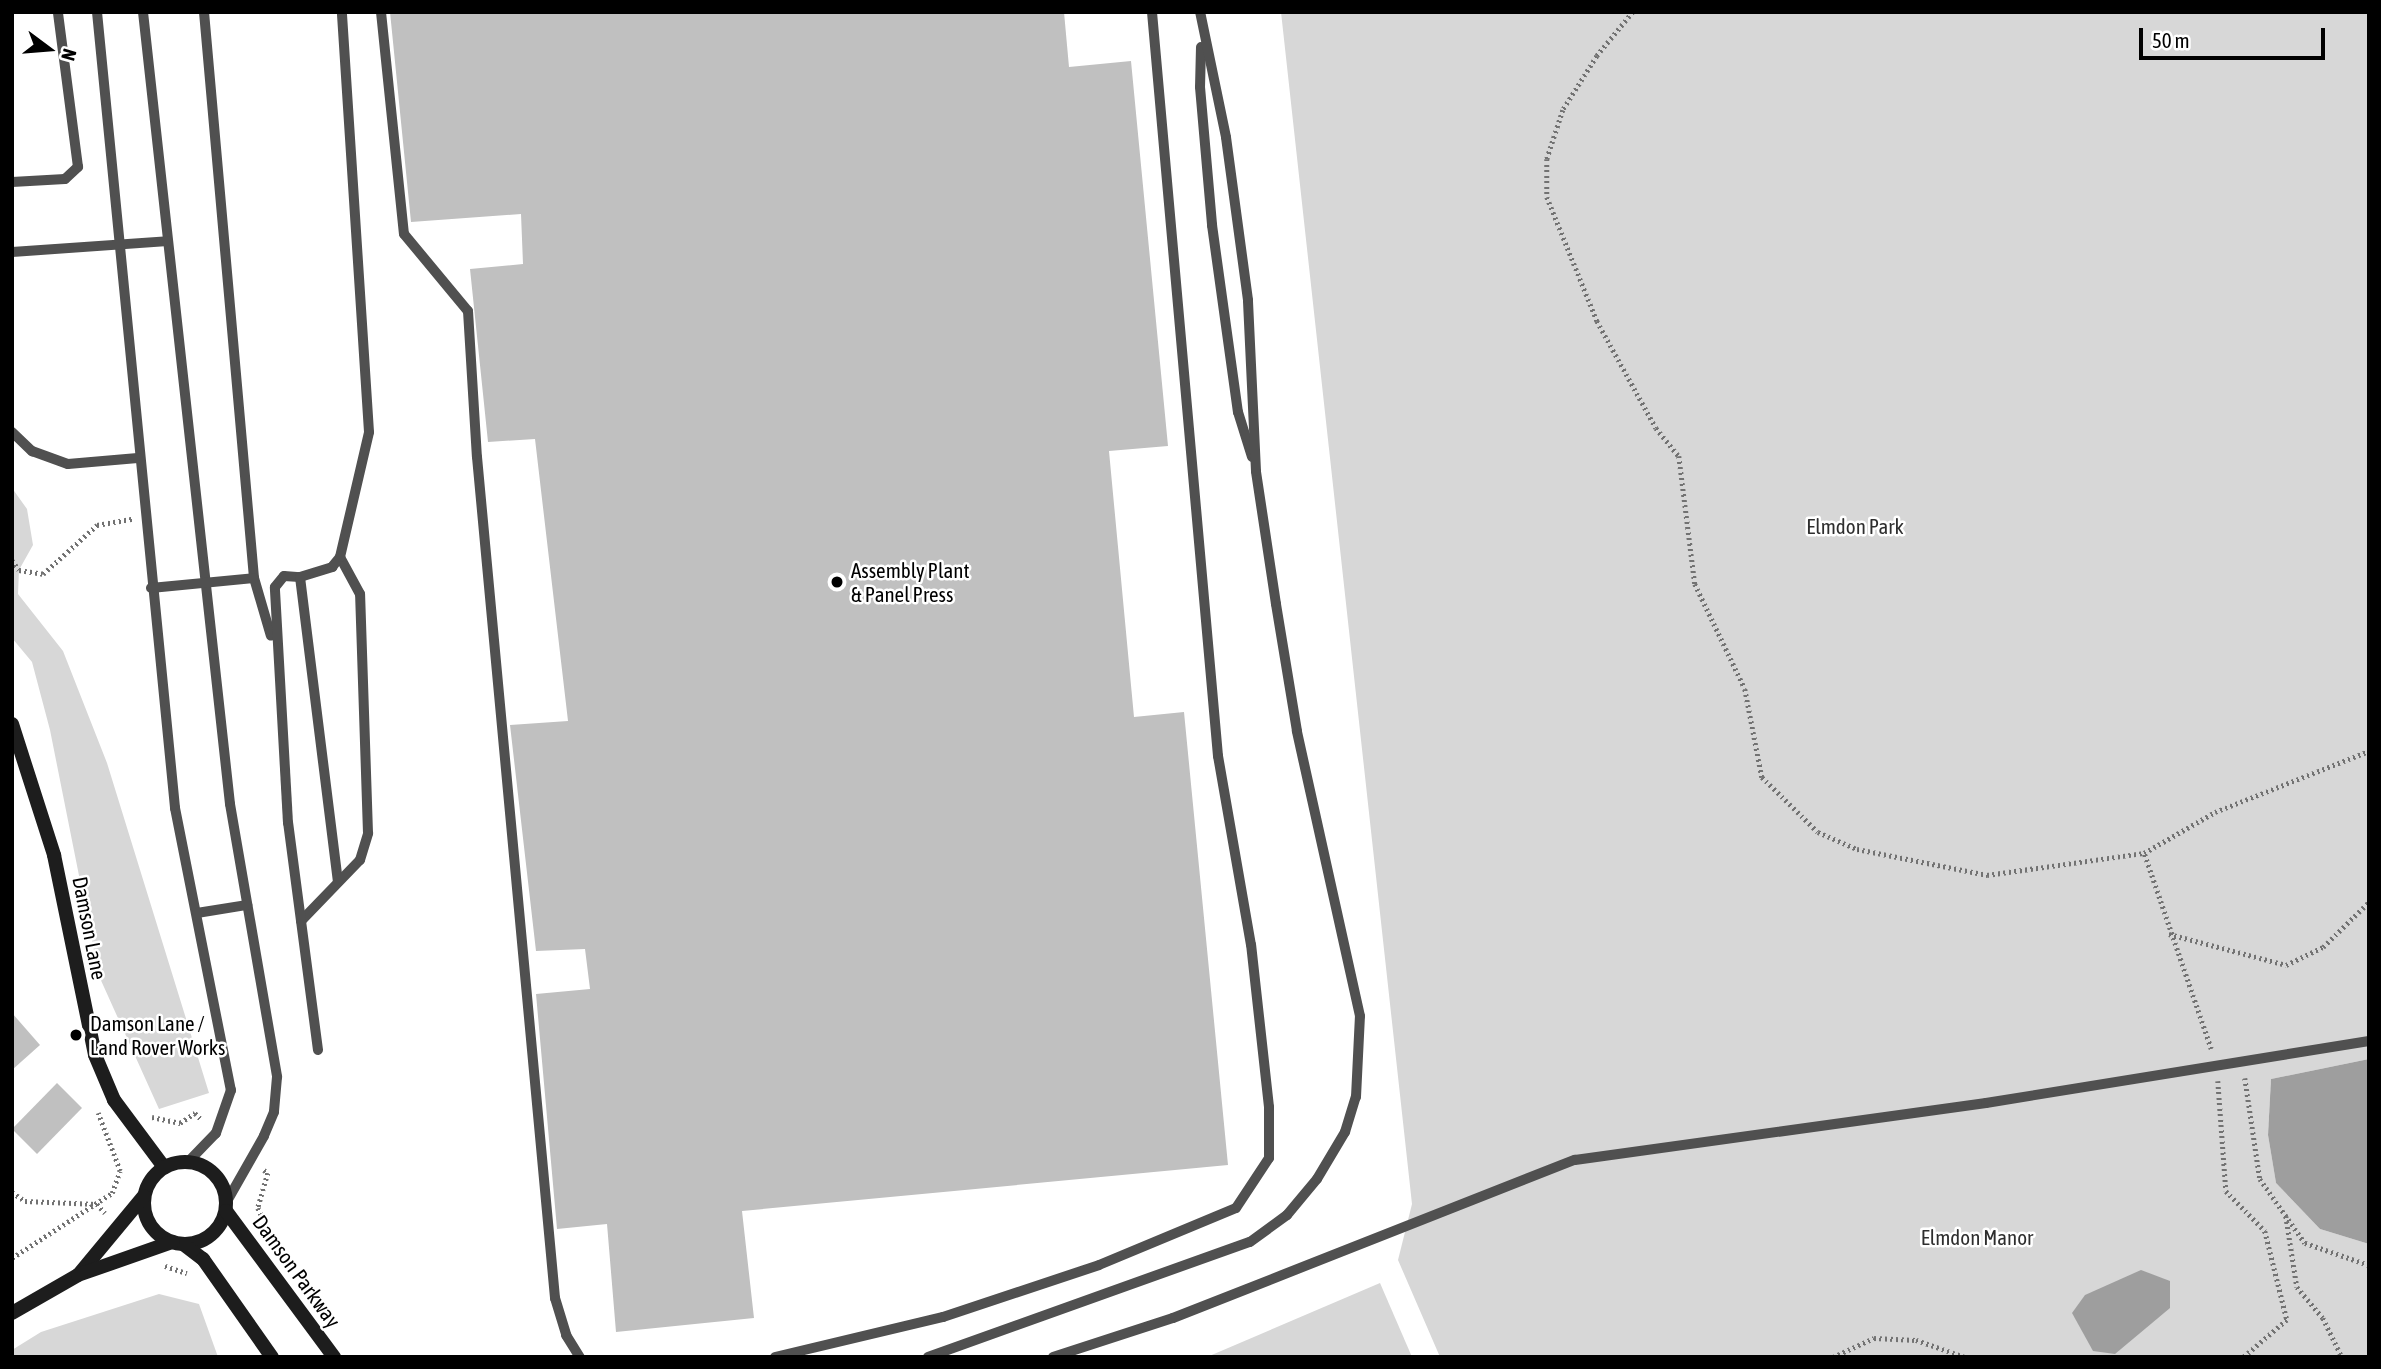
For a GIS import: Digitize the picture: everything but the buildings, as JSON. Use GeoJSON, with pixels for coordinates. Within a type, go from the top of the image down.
{"type":"FeatureCollection","features":[{"type":"Feature","properties":{"kind":"street","name":"Damson Lane"},"geometry":{"type":"LineString","coordinates":[[12,724],[54,855],[95,1055],[114,1100],[164,1167]]}},
{"type":"Feature","properties":{"kind":"street"},"geometry":{"type":"LineString","coordinates":[[12,1313],[78,1275],[135,1252],[211,1236],[226,1206],[215,1174],[189,1161],[164,1167],[148,1184],[144,1196],[78,1275]]}},
{"type":"Feature","properties":{"kind":"street"},"geometry":{"type":"LineString","coordinates":[[144,1196],[149,1224],[203,1259],[272,1357]]}},
{"type":"Feature","properties":{"kind":"street","name":"Damson Parkway"},"geometry":{"type":"LineString","coordinates":[[226,1206],[334,1357]]}},
{"type":"Feature","properties":{"kind":"lane"},"geometry":{"type":"LineString","coordinates":[[12,182],[65,179],[78,167],[58,12]]}},
{"type":"Feature","properties":{"kind":"lane"},"geometry":{"type":"LineString","coordinates":[[97,12],[143,518],[175,808],[231,1090],[216,1133],[189,1161]]}},
{"type":"Feature","properties":{"kind":"lane"},"geometry":{"type":"LineString","coordinates":[[144,12],[230,804],[277,1077],[274,1112],[226,1206]]}},
{"type":"Feature","properties":{"kind":"lane"},"geometry":{"type":"LineString","coordinates":[[204,12],[254,578],[275,649]]}},
{"type":"Feature","properties":{"kind":"lane"},"geometry":{"type":"LineString","coordinates":[[318,1050],[301,921],[275,649],[275,587],[284,576],[300,577],[332,567],[340,557],[369,432],[342,12]]}},
{"type":"Feature","properties":{"kind":"lane"},"geometry":{"type":"LineString","coordinates":[[381,12],[404,234],[468,311],[477,457],[555,1298],[566,1335],[580,1357]]}},
{"type":"Feature","properties":{"kind":"lane"},"geometry":{"type":"LineString","coordinates":[[775,1357],[943,1317],[1099,1265],[1236,1208],[1269,1158],[1269,1107],[1251,945],[1218,756],[1152,12]]}},
{"type":"Feature","properties":{"kind":"lane"},"geometry":{"type":"LineString","coordinates":[[928,1357],[1250,1242],[1287,1215],[1345,1132],[1361,1065],[1360,1016],[1297,732],[1256,471],[1248,300],[1226,137],[1200,12]]}},
{"type":"Feature","properties":{"kind":"lane"},"geometry":{"type":"LineString","coordinates":[[1202,31],[1200,87],[1214,238],[1238,412],[1256,471]]}},
{"type":"Feature","properties":{"kind":"lane"},"geometry":{"type":"LineString","coordinates":[[12,252],[168,241]]}},
{"type":"Feature","properties":{"kind":"lane"},"geometry":{"type":"LineString","coordinates":[[12,432],[32,451],[68,464],[138,458]]}},
{"type":"Feature","properties":{"kind":"lane"},"geometry":{"type":"LineString","coordinates":[[301,921],[360,860],[368,833],[360,594],[340,557]]}},
{"type":"Feature","properties":{"kind":"lane"},"geometry":{"type":"LineString","coordinates":[[300,577],[338,883]]}},
{"type":"Feature","properties":{"kind":"lane"},"geometry":{"type":"LineString","coordinates":[[151,588],[254,578]]}},
{"type":"Feature","properties":{"kind":"lane"},"geometry":{"type":"LineString","coordinates":[[197,912],[247,905]]}},
{"type":"Feature","properties":{"kind":"lane"},"geometry":{"type":"LineString","coordinates":[[1053,1357],[1173,1318],[1575,1160],[2217,1068],[2369,1041]]}},
{"type":"Feature","properties":{"kind":"path"},"geometry":{"type":"LineString","coordinates":[[1633,12],[1597,56],[1563,110],[1547,159],[1547,198],[1597,321],[1656,428],[1679,457],[1695,584],[1745,689],[1762,777],[1818,832],[1857,849],[1987,875],[2144,853],[2215,812],[2369,751]]}},
{"type":"Feature","properties":{"kind":"path"},"geometry":{"type":"LineString","coordinates":[[12,560],[19,570],[43,574],[97,525],[143,518]]}},
{"type":"Feature","properties":{"kind":"path"},"geometry":{"type":"LineString","coordinates":[[2144,853],[2169,934],[2194,992],[2217,1068],[2226,1191],[2265,1231],[2287,1320],[2244,1357]]}},
{"type":"Feature","properties":{"kind":"path"},"geometry":{"type":"LineString","coordinates":[[2169,934],[2286,965],[2323,947],[2369,902]]}},
{"type":"Feature","properties":{"kind":"path"},"geometry":{"type":"LineString","coordinates":[[2243,1064],[2260,1179],[2305,1243],[2369,1265]]}},
{"type":"Feature","properties":{"kind":"path"},"geometry":{"type":"LineString","coordinates":[[12,1258],[111,1193],[120,1171],[97,1109]]}},
{"type":"Feature","properties":{"kind":"path"},"geometry":{"type":"LineString","coordinates":[[12,1192],[25,1201],[97,1204]]}},
{"type":"Feature","properties":{"kind":"path"},"geometry":{"type":"LineString","coordinates":[[2285,1215],[2297,1287],[2323,1318],[2342,1357]]}},
{"type":"Feature","properties":{"kind":"path"},"geometry":{"type":"LineString","coordinates":[[135,1252],[147,1266],[166,1266],[194,1279]]}},
{"type":"Feature","properties":{"kind":"path"},"geometry":{"type":"LineString","coordinates":[[1833,1357],[1874,1338],[1916,1340],[1965,1357]]}},
{"type":"Feature","properties":{"kind":"green space","name":"Elmdon Park"},"geometry":{"type":"Polygon","coordinates":[[[1281,12],[2369,12],[2369,1059],[2271,1079],[2268,1135],[2276,1183],[2320,1229],[2369,1244],[2369,1357],[1440,1357],[1398,1260],[1412,1204],[1281,12]]]}},
{"type":"Feature","properties":{"kind":"green space"},"geometry":{"type":"Polygon","coordinates":[[[12,488],[27,509],[33,545],[19,570],[18,594],[63,651],[107,763],[209,1093],[159,1109],[99,976],[50,730],[32,662],[12,638],[12,488]]]}},
{"type":"Feature","properties":{"kind":"green space"},"geometry":{"type":"Polygon","coordinates":[[[1380,1283],[1412,1357],[1207,1357],[1380,1283]]]}},
{"type":"Feature","properties":{"kind":"green space"},"geometry":{"type":"Polygon","coordinates":[[[159,1294],[199,1304],[218,1357],[12,1357],[12,1350],[41,1332],[159,1294]]]}},
{"type":"Feature","properties":{"kind":"shaded area"},"geometry":{"type":"Polygon","coordinates":[[[2369,1059],[2369,1244],[2320,1229],[2276,1183],[2268,1135],[2271,1079],[2369,1059]]]}},
{"type":"Feature","properties":{"kind":"shaded area"},"geometry":{"type":"Polygon","coordinates":[[[2141,1270],[2170,1281],[2170,1308],[2115,1354],[2093,1351],[2072,1313],[2085,1295],[2141,1270]]]}},
{"type":"Feature","properties":{"kind":"place","name":"Assembly Plant & Panel Press"},"geometry":{"type":"Point","coordinates":[837,582]}},
{"type":"Feature","properties":{"kind":"place","name":"Damson Lane / Land Rover Works"},"geometry":{"type":"Point","coordinates":[76,1035]}},
{"type":"Feature","properties":{"kind":"park label","name":"Elmdon Manor"},"geometry":{"type":"Point","coordinates":[1977,1237]}}]}
